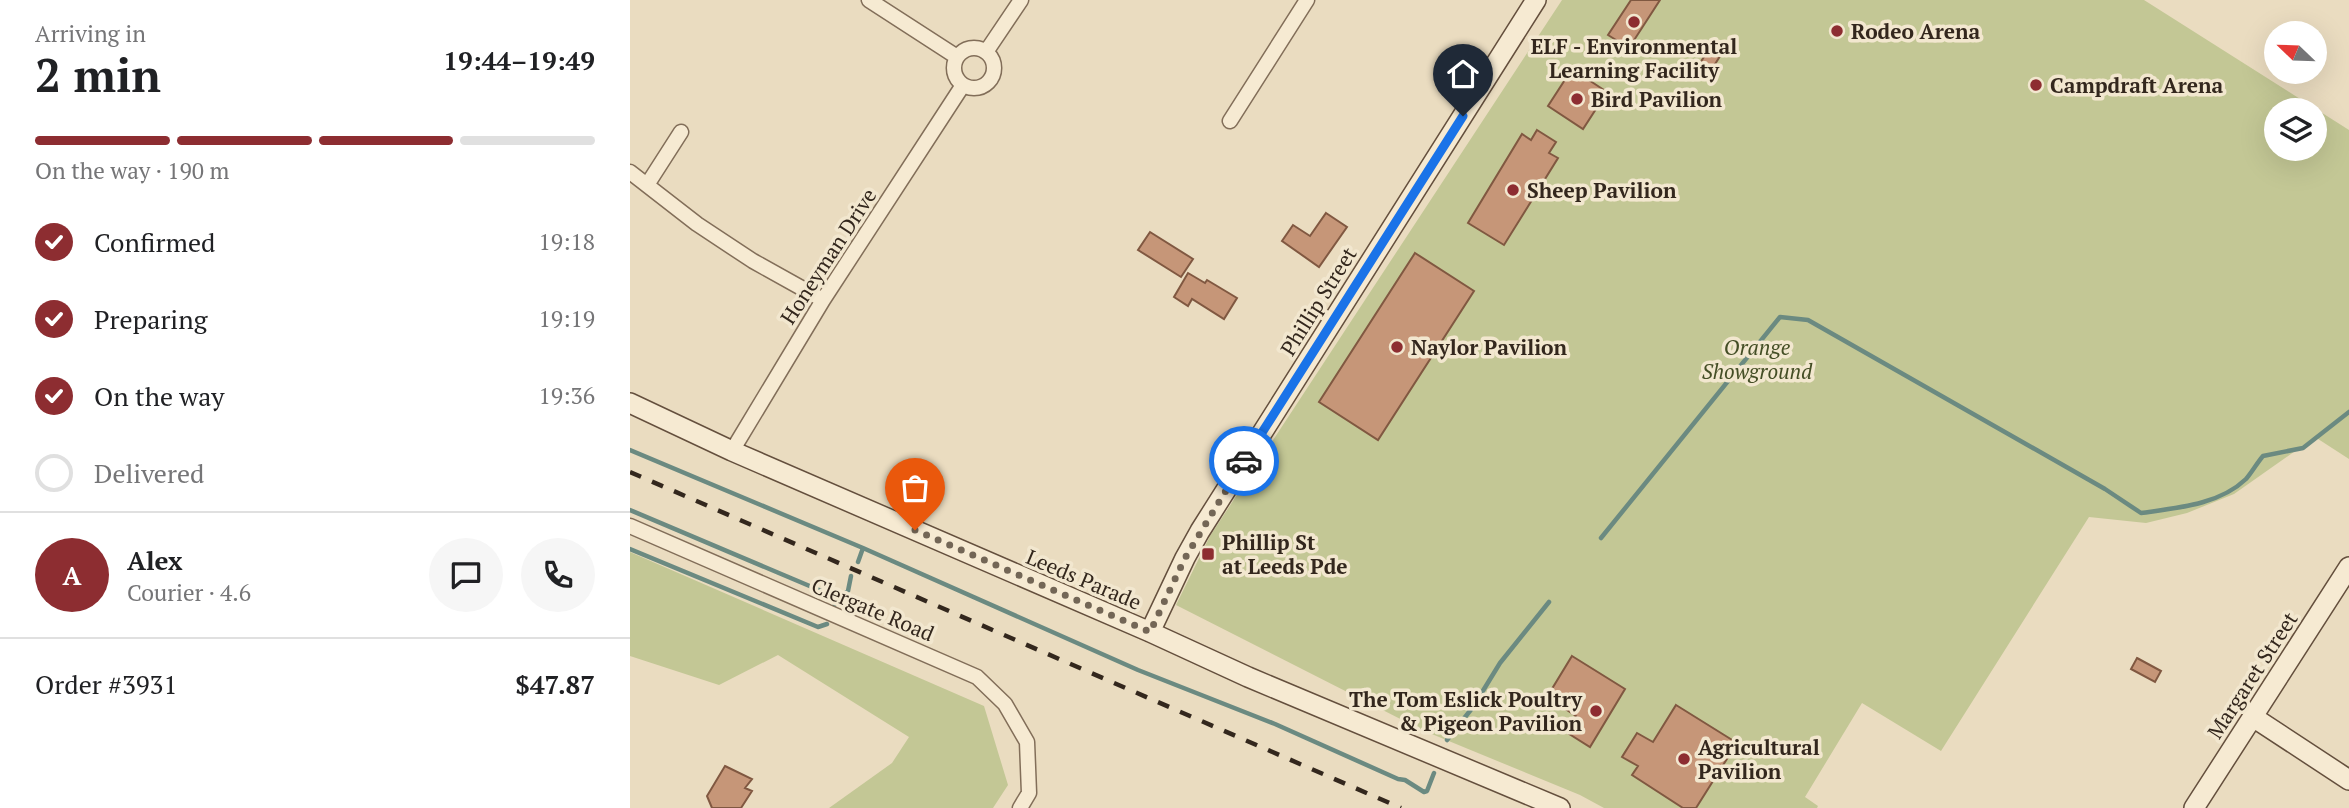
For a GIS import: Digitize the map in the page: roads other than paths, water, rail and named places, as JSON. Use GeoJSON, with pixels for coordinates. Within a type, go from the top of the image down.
{"type":"FeatureCollection","features":[{"type":"Feature","properties":{"kind":"street"},"geometry":{"type":"LineString","coordinates":[[869,0],[957,57]]}},
{"type":"Feature","properties":{"kind":"street"},"geometry":{"type":"LineString","coordinates":[[986,52],[1021,0]]}},
{"type":"Feature","properties":{"kind":"street"},"geometry":{"type":"LineString","coordinates":[[1230,121],[1306,0]]}},
{"type":"Feature","properties":{"kind":"street","name":"Phillip Street"},"geometry":{"type":"LineString","coordinates":[[1150,632],[1200,531],[1536,0]]}},
{"type":"Feature","properties":{"kind":"street"},"geometry":{"type":"LineString","coordinates":[[971,48],[986,52],[994,64],[994,73],[989,82],[977,88],[963,85],[955,75],[957,57],[971,48]]}},
{"type":"Feature","properties":{"kind":"street","name":"Honeyman Drive"},"geometry":{"type":"LineString","coordinates":[[732,452],[823,300],[963,85]]}},
{"type":"Feature","properties":{"kind":"street"},"geometry":{"type":"LineString","coordinates":[[646,185],[681,132]]}},
{"type":"Feature","properties":{"kind":"street"},"geometry":{"type":"LineString","coordinates":[[630,172],[697,225],[823,300]]}},
{"type":"Feature","properties":{"kind":"street","name":"Leeds Parade"},"geometry":{"type":"LineString","coordinates":[[630,403],[732,452],[1150,632],[1273,688],[1560,808]]}},
{"type":"Feature","properties":{"kind":"street","name":"Clergate Road"},"geometry":{"type":"LineString","coordinates":[[630,526],[977,677],[1005,704],[1027,742],[1029,793],[1020,808]]}},
{"type":"Feature","properties":{"kind":"street","name":"Margaret Street"},"geometry":{"type":"LineString","coordinates":[[2194,808],[2349,567]]}},
{"type":"Feature","properties":{"kind":"street"},"geometry":{"type":"LineString","coordinates":[[2253,717],[2349,780]]}},
{"type":"Feature","properties":{"kind":"waterway"},"geometry":{"type":"LineString","coordinates":[[1601,538],[1780,317],[1808,320],[2105,489],[2141,513],[2197,504],[2223,495],[2246,479],[2263,456],[2303,448],[2349,412]]}},
{"type":"Feature","properties":{"kind":"waterway"},"geometry":{"type":"LineString","coordinates":[[630,450],[863,548]]}},
{"type":"Feature","properties":{"kind":"waterway"},"geometry":{"type":"LineString","coordinates":[[630,510],[838,598]]}},
{"type":"Feature","properties":{"kind":"waterway"},"geometry":{"type":"LineString","coordinates":[[858,562],[863,548],[1138,670],[1275,724],[1405,780],[1424,792],[1427,791],[1434,773]]}},
{"type":"Feature","properties":{"kind":"waterway"},"geometry":{"type":"LineString","coordinates":[[630,549],[818,627],[827,624]]}},
{"type":"Feature","properties":{"kind":"waterway"},"geometry":{"type":"LineString","coordinates":[[834,606],[838,598],[848,591],[851,576]]}},
{"type":"Feature","properties":{"kind":"waterway"},"geometry":{"type":"LineString","coordinates":[[1447,740],[1473,707],[1500,663],[1549,602]]}},
{"type":"Feature","properties":{"kind":"railway"},"geometry":{"type":"LineString","coordinates":[[630,472],[1401,808]]}},
{"type":"Feature","properties":{"kind":"place","name":"ELF - Environmental Learning Facility"},"geometry":{"type":"Point","coordinates":[1634,22]}},
{"type":"Feature","properties":{"kind":"place","name":"Rodeo Arena"},"geometry":{"type":"Point","coordinates":[1837,31]}},
{"type":"Feature","properties":{"kind":"place","name":"Campdraft Arena"},"geometry":{"type":"Point","coordinates":[2036,85]}},
{"type":"Feature","properties":{"kind":"place","name":"Bird Pavilion"},"geometry":{"type":"Point","coordinates":[1577,99]}},
{"type":"Feature","properties":{"kind":"place","name":"Sheep Pavilion"},"geometry":{"type":"Point","coordinates":[1513,190]}},
{"type":"Feature","properties":{"kind":"place","name":"Naylor Pavilion"},"geometry":{"type":"Point","coordinates":[1397,347]}},
{"type":"Feature","properties":{"kind":"place","name":"Phillip St at Leeds Pde"},"geometry":{"type":"Point","coordinates":[1208,554]}},
{"type":"Feature","properties":{"kind":"place","name":"The Tom Eslick Poultry & Pigeon Pavilion"},"geometry":{"type":"Point","coordinates":[1596,711]}},
{"type":"Feature","properties":{"kind":"place","name":"Agricultural Pavilion"},"geometry":{"type":"Point","coordinates":[1684,759]}},
{"type":"Feature","properties":{"kind":"park label","name":"Orange Showground"},"geometry":{"type":"Point","coordinates":[1757,359]}}]}
